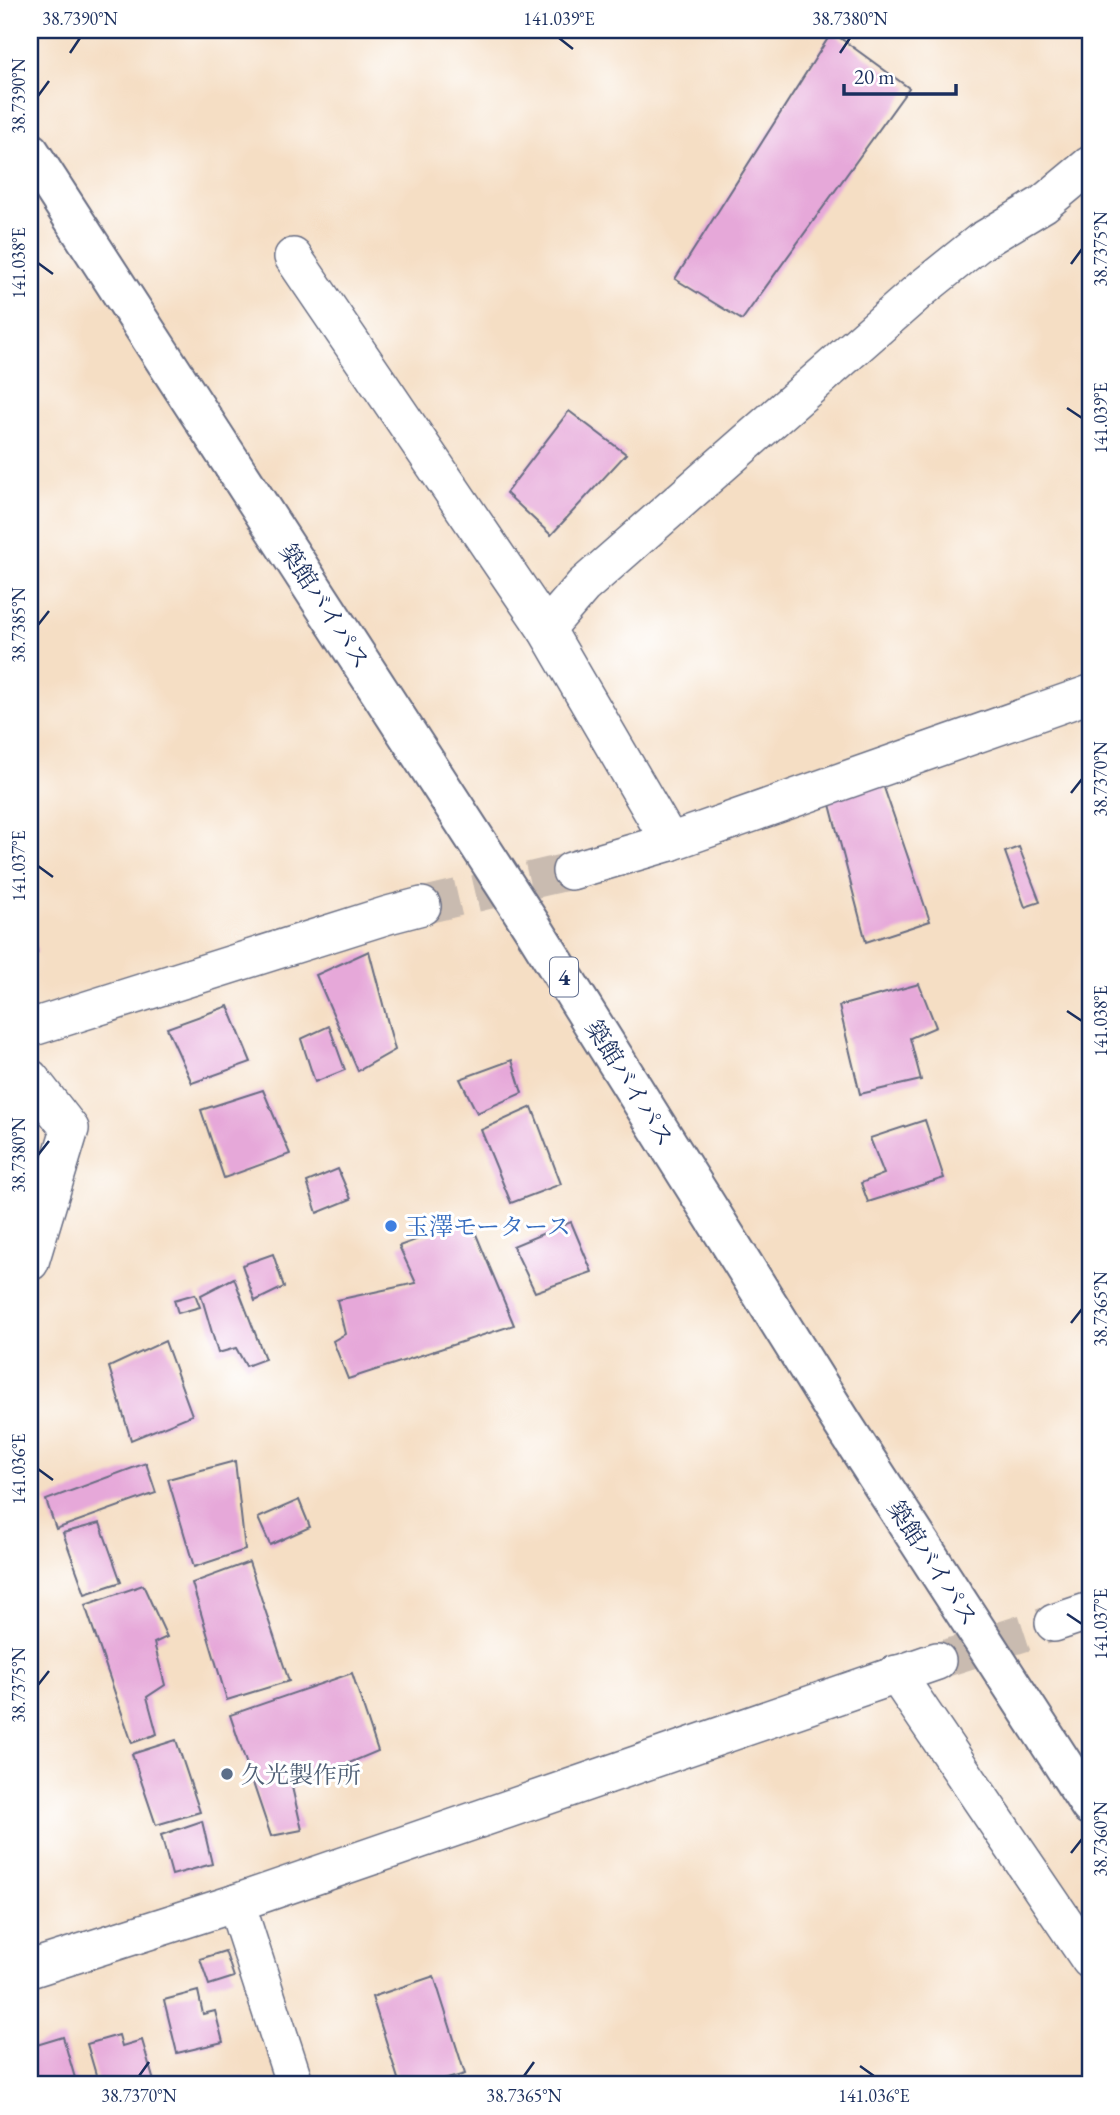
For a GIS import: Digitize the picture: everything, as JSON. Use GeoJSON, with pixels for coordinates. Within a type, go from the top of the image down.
{"type":"FeatureCollection","features":[{"type":"Feature","properties":{"kind":"highway","name":"築館バイパス"},"geometry":{"type":"LineString","coordinates":[[30,152],[533,928],[843,1424],[1090,1806]]}},
{"type":"Feature","properties":{"kind":"street"},"geometry":{"type":"LineString","coordinates":[[546,629],[583,586],[919,291],[980,242],[1043,204],[1090,164]]}},
{"type":"Feature","properties":{"kind":"street"},"geometry":{"type":"LineString","coordinates":[[1043,204],[1090,198]]}},
{"type":"Feature","properties":{"kind":"street"},"geometry":{"type":"LineString","coordinates":[[293,257],[546,629],[670,842]]}},
{"type":"Feature","properties":{"kind":"street"},"geometry":{"type":"LineString","coordinates":[[570,871],[670,842],[1090,694]]}},
{"type":"Feature","properties":{"kind":"street"},"geometry":{"type":"LineString","coordinates":[[30,1028],[422,906]]}},
{"type":"Feature","properties":{"kind":"street"},"geometry":{"type":"LineString","coordinates":[[30,1078],[69,1129],[30,1262]]}},
{"type":"Feature","properties":{"kind":"street"},"geometry":{"type":"LineString","coordinates":[[1054,1623],[1090,1611]]}},
{"type":"Feature","properties":{"kind":"street"},"geometry":{"type":"LineString","coordinates":[[30,1969],[236,1903],[937,1661]]}},
{"type":"Feature","properties":{"kind":"street"},"geometry":{"type":"LineString","coordinates":[[896,1674],[1090,1960]]}},
{"type":"Feature","properties":{"kind":"street"},"geometry":{"type":"LineString","coordinates":[[236,1903],[295,2085]]}},
{"type":"Feature","properties":{"kind":"building"},"geometry":{"type":"Polygon","coordinates":[[[832,32],[909,88],[742,320],[675,279],[832,32]]]}},
{"type":"Feature","properties":{"kind":"building"},"geometry":{"type":"Polygon","coordinates":[[[569,411],[626,454],[551,535],[506,493],[569,411]]]}},
{"type":"Feature","properties":{"kind":"building"},"geometry":{"type":"Polygon","coordinates":[[[881,779],[930,921],[866,942],[827,793],[881,779]]]}},
{"type":"Feature","properties":{"kind":"building"},"geometry":{"type":"Polygon","coordinates":[[[1019,847],[1040,902],[1025,907],[1005,852],[1019,847]]]}},
{"type":"Feature","properties":{"kind":"building"},"geometry":{"type":"Polygon","coordinates":[[[31,918],[37,953],[30,953],[31,918]]]}},
{"type":"Feature","properties":{"kind":"building"},"geometry":{"type":"Polygon","coordinates":[[[369,951],[395,1050],[358,1071],[316,975],[369,951]]]}},
{"type":"Feature","properties":{"kind":"building"},"geometry":{"type":"Polygon","coordinates":[[[919,984],[936,1027],[910,1038],[921,1080],[860,1094],[839,1006],[919,984]]]}},
{"type":"Feature","properties":{"kind":"building"},"geometry":{"type":"Polygon","coordinates":[[[228,1006],[251,1062],[192,1083],[167,1028],[228,1006]]]}},
{"type":"Feature","properties":{"kind":"building"},"geometry":{"type":"Polygon","coordinates":[[[329,1026],[345,1070],[315,1082],[301,1039],[329,1026]]]}},
{"type":"Feature","properties":{"kind":"building"},"geometry":{"type":"Polygon","coordinates":[[[512,1060],[522,1093],[477,1113],[460,1079],[512,1060]]]}},
{"type":"Feature","properties":{"kind":"building"},"geometry":{"type":"Polygon","coordinates":[[[263,1090],[290,1154],[224,1178],[201,1110],[263,1090]]]}},
{"type":"Feature","properties":{"kind":"building"},"geometry":{"type":"Polygon","coordinates":[[[532,1107],[561,1184],[511,1203],[481,1130],[532,1107]]]}},
{"type":"Feature","properties":{"kind":"building"},"geometry":{"type":"Polygon","coordinates":[[[925,1120],[944,1178],[868,1202],[861,1183],[884,1174],[870,1138],[925,1120]]]}},
{"type":"Feature","properties":{"kind":"building"},"geometry":{"type":"Polygon","coordinates":[[[338,1169],[351,1199],[317,1213],[307,1182],[338,1169]]]}},
{"type":"Feature","properties":{"kind":"building"},"geometry":{"type":"Polygon","coordinates":[[[470,1220],[514,1325],[348,1379],[333,1341],[345,1334],[337,1300],[416,1283],[399,1246],[470,1220]]]}},
{"type":"Feature","properties":{"kind":"building"},"geometry":{"type":"Polygon","coordinates":[[[571,1222],[592,1272],[535,1292],[513,1246],[571,1222]]]}},
{"type":"Feature","properties":{"kind":"building"},"geometry":{"type":"Polygon","coordinates":[[[273,1254],[284,1287],[255,1301],[242,1265],[273,1254]]]}},
{"type":"Feature","properties":{"kind":"building"},"geometry":{"type":"Polygon","coordinates":[[[234,1278],[265,1359],[246,1366],[236,1348],[218,1353],[201,1295],[234,1278]]]}},
{"type":"Feature","properties":{"kind":"building"},"geometry":{"type":"Polygon","coordinates":[[[195,1294],[200,1307],[178,1313],[174,1300],[195,1294]]]}},
{"type":"Feature","properties":{"kind":"building"},"geometry":{"type":"Polygon","coordinates":[[[165,1341],[192,1415],[131,1440],[109,1367],[165,1341]]]}},
{"type":"Feature","properties":{"kind":"building"},"geometry":{"type":"Polygon","coordinates":[[[235,1461],[245,1550],[194,1567],[168,1479],[235,1461]]]}},
{"type":"Feature","properties":{"kind":"building"},"geometry":{"type":"Polygon","coordinates":[[[146,1463],[156,1493],[56,1529],[46,1500],[146,1463]]]}},
{"type":"Feature","properties":{"kind":"building"},"geometry":{"type":"Polygon","coordinates":[[[299,1500],[310,1527],[270,1545],[258,1518],[299,1500]]]}},
{"type":"Feature","properties":{"kind":"building"},"geometry":{"type":"Polygon","coordinates":[[[100,1523],[121,1582],[85,1594],[63,1533],[100,1523]]]}},
{"type":"Feature","properties":{"kind":"building"},"geometry":{"type":"Polygon","coordinates":[[[249,1562],[289,1681],[227,1700],[192,1583],[249,1562]]]}},
{"type":"Feature","properties":{"kind":"building"},"geometry":{"type":"Polygon","coordinates":[[[143,1585],[167,1637],[154,1643],[165,1685],[147,1697],[157,1734],[132,1743],[85,1605],[143,1585]]]}},
{"type":"Feature","properties":{"kind":"building"},"geometry":{"type":"Polygon","coordinates":[[[352,1673],[378,1751],[292,1787],[302,1830],[271,1836],[230,1715],[352,1673]]]}},
{"type":"Feature","properties":{"kind":"building"},"geometry":{"type":"Polygon","coordinates":[[[176,1740],[200,1812],[156,1825],[132,1754],[176,1740]]]}},
{"type":"Feature","properties":{"kind":"building"},"geometry":{"type":"Polygon","coordinates":[[[202,1821],[212,1864],[172,1875],[161,1835],[202,1821]]]}},
{"type":"Feature","properties":{"kind":"building"},"geometry":{"type":"Polygon","coordinates":[[[225,1951],[234,1977],[209,1985],[200,1959],[225,1951]]]}},
{"type":"Feature","properties":{"kind":"building"},"geometry":{"type":"Polygon","coordinates":[[[434,1976],[465,2074],[426,2085],[400,2085],[372,1997],[434,1976]]]}},
{"type":"Feature","properties":{"kind":"building"},"geometry":{"type":"Polygon","coordinates":[[[198,1991],[203,2014],[215,2011],[223,2042],[177,2053],[164,2000],[198,1991]]]}},
{"type":"Feature","properties":{"kind":"building"},"geometry":{"type":"Polygon","coordinates":[[[119,2035],[122,2046],[142,2040],[155,2085],[99,2085],[87,2044],[119,2035]]]}},
{"type":"Feature","properties":{"kind":"building"},"geometry":{"type":"Polygon","coordinates":[[[63,2037],[77,2085],[35,2085],[30,2066],[30,2047],[63,2037]]]}},
{"type":"Feature","properties":{"kind":"building"},"geometry":{"type":"Polygon","coordinates":[[[243,2077],[245,2085],[216,2085],[216,2084],[243,2077]]]}},
{"type":"Feature","properties":{"kind":"building"},"geometry":{"type":"Polygon","coordinates":[[[1090,2078],[1090,2085],[1082,2085],[1080,2081],[1090,2078]]]}},
{"type":"Feature","properties":{"kind":"tunnel"},"geometry":{"type":"LineString","coordinates":[[422,906],[571,871]]}},
{"type":"Feature","properties":{"kind":"tunnel"},"geometry":{"type":"LineString","coordinates":[[937,1661],[1054,1623]]}},
{"type":"Feature","properties":{"kind":"place","name":"玉澤モータース"},"geometry":{"type":"Point","coordinates":[391,1226]}},
{"type":"Feature","properties":{"kind":"place","name":"久光製作所"},"geometry":{"type":"Point","coordinates":[227,1774]}}]}
